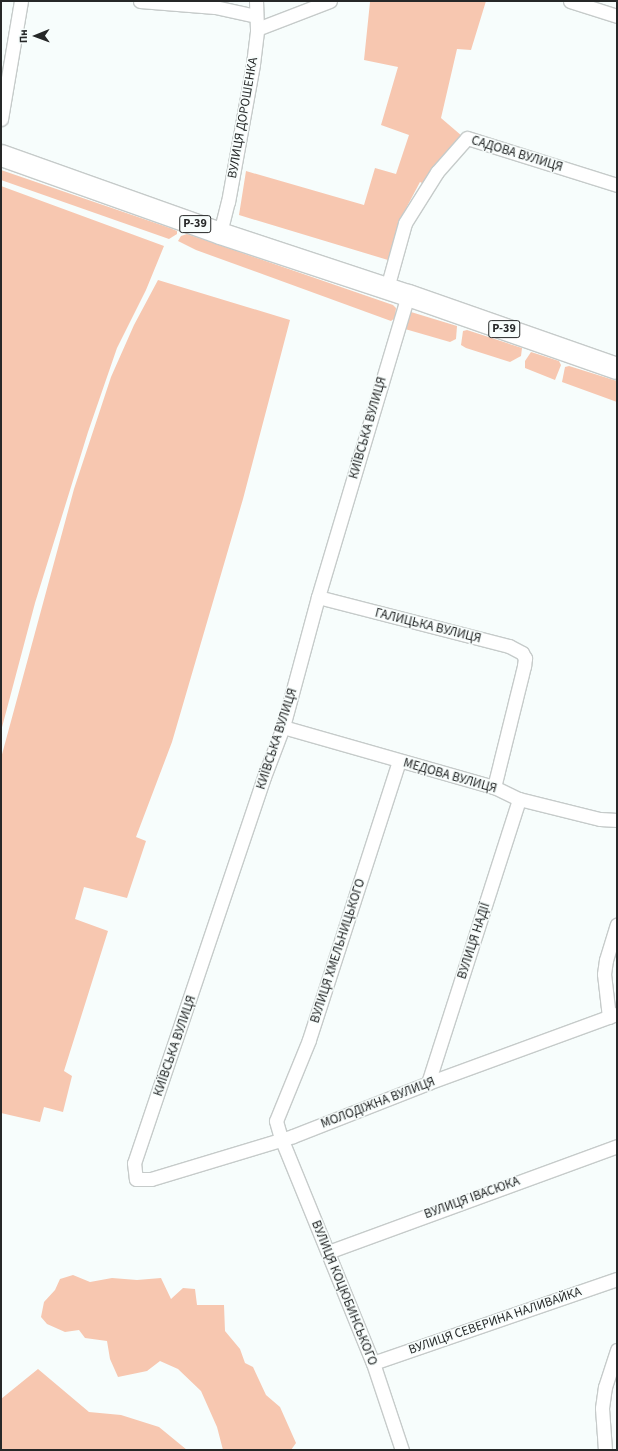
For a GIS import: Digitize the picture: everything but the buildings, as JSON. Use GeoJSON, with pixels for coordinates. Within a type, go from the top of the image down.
{"type":"FeatureCollection","features":[{"type":"Feature","properties":{"kind":"main road","name":"Р-39"},"geometry":{"type":"LineString","coordinates":[[1,155],[220,233],[395,291],[617,368]]}},
{"type":"Feature","properties":{"kind":"street"},"geometry":{"type":"LineString","coordinates":[[1,119],[21,1]]}},
{"type":"Feature","properties":{"kind":"street"},"geometry":{"type":"LineString","coordinates":[[140,1],[215,7],[257,22],[330,1]]}},
{"type":"Feature","properties":{"kind":"street","name":"ВУЛИЦЯ ДОРОШЕНКА"},"geometry":{"type":"LineString","coordinates":[[220,233],[229,195],[257,22],[256,1]]}},
{"type":"Feature","properties":{"kind":"street"},"geometry":{"type":"LineString","coordinates":[[570,1],[617,16]]}},
{"type":"Feature","properties":{"kind":"street","name":"САДОВА ВУЛИЦЯ"},"geometry":{"type":"LineString","coordinates":[[394,264],[405,223],[419,198],[467,138],[617,185]]}},
{"type":"Feature","properties":{"kind":"street","name":"КИЇВСЬКА ВУЛИЦЯ"},"geometry":{"type":"LineString","coordinates":[[136,1179],[134,1163],[264,777],[283,727],[318,597],[395,291],[394,264]]}},
{"type":"Feature","properties":{"kind":"street","name":"ГАЛИЦЬКА ВУЛИЦЯ"},"geometry":{"type":"LineString","coordinates":[[318,597],[509,646],[525,658],[494,787]]}},
{"type":"Feature","properties":{"kind":"street","name":"МЕДОВА ВУЛИЦЯ"},"geometry":{"type":"LineString","coordinates":[[283,727],[494,787],[519,798],[600,819],[617,820]]}},
{"type":"Feature","properties":{"kind":"street","name":"ВУЛИЦЯ ХМЕЛЬНИЦЬКОГО"},"geometry":{"type":"LineString","coordinates":[[281,1138],[276,1121],[309,1040],[399,761]]}},
{"type":"Feature","properties":{"kind":"street","name":"ВУЛИЦЯ НАДІЇ"},"geometry":{"type":"LineString","coordinates":[[428,1083],[519,798]]}},
{"type":"Feature","properties":{"kind":"street"},"geometry":{"type":"LineString","coordinates":[[613,1016],[604,974],[606,960],[617,925]]}},
{"type":"Feature","properties":{"kind":"street","name":"МОЛОДІЖНА ВУЛИЦЯ"},"geometry":{"type":"LineString","coordinates":[[136,1179],[151,1179],[281,1138],[292,1136],[428,1083],[526,1049],[613,1016]]}},
{"type":"Feature","properties":{"kind":"street","name":"ВУЛИЦЯ КОЦЮБИНСЬКОГО"},"geometry":{"type":"LineString","coordinates":[[281,1138],[373,1363],[402,1450]]}},
{"type":"Feature","properties":{"kind":"street","name":"ВУЛИЦЯ ІВАСЮКА"},"geometry":{"type":"LineString","coordinates":[[328,1252],[617,1146]]}},
{"type":"Feature","properties":{"kind":"street","name":"ВУЛИЦЯ СЕВЕРИНА НАЛИВАЙКА"},"geometry":{"type":"LineString","coordinates":[[373,1363],[617,1279]]}},
{"type":"Feature","properties":{"kind":"street"},"geometry":{"type":"LineString","coordinates":[[605,1450],[602,1408],[605,1387],[617,1350]]}},
{"type":"Feature","properties":{"kind":"shaded area"},"geometry":{"type":"Polygon","coordinates":[[[486,1],[471,50],[457,49],[441,118],[462,136],[424,184],[420,182],[402,216],[388,260],[239,215],[246,171],[364,205],[375,168],[396,174],[409,135],[381,125],[398,67],[364,60],[370,2],[486,1]]]}},
{"type":"Feature","properties":{"kind":"shaded area"},"geometry":{"type":"Polygon","coordinates":[[[1,170],[170,228],[177,231],[177,234],[169,239],[1,180],[1,170]]]}},
{"type":"Feature","properties":{"kind":"shaded area"},"geometry":{"type":"Polygon","coordinates":[[[1,186],[164,246],[146,290],[117,348],[88,432],[35,603],[1,731],[1,186]]]}},
{"type":"Feature","properties":{"kind":"shaded area"},"geometry":{"type":"Polygon","coordinates":[[[187,234],[393,305],[396,308],[395,318],[391,321],[196,250],[178,241],[181,236],[187,234]]]}},
{"type":"Feature","properties":{"kind":"shaded area"},"geometry":{"type":"Polygon","coordinates":[[[158,280],[290,320],[243,499],[172,742],[136,837],[146,841],[127,898],[84,887],[75,919],[108,931],[64,1071],[72,1076],[63,1112],[44,1107],[40,1122],[1,1113],[1,758],[74,489],[111,377],[134,325],[158,280]]]}},
{"type":"Feature","properties":{"kind":"shaded area"},"geometry":{"type":"Polygon","coordinates":[[[411,312],[457,326],[456,339],[450,342],[405,329],[407,314],[411,312]]]}},
{"type":"Feature","properties":{"kind":"shaded area"},"geometry":{"type":"Polygon","coordinates":[[[467,330],[522,348],[521,356],[510,362],[466,348],[461,345],[463,331],[467,330]]]}},
{"type":"Feature","properties":{"kind":"shaded area"},"geometry":{"type":"Polygon","coordinates":[[[531,352],[559,361],[561,365],[555,380],[525,368],[525,361],[531,352]]]}},
{"type":"Feature","properties":{"kind":"shaded area"},"geometry":{"type":"Polygon","coordinates":[[[569,366],[617,381],[617,402],[562,382],[565,367],[569,366]]]}},
{"type":"Feature","properties":{"kind":"shaded area"},"geometry":{"type":"Polygon","coordinates":[[[73,1275],[90,1282],[112,1278],[137,1280],[161,1278],[171,1299],[183,1288],[195,1289],[197,1305],[224,1305],[225,1331],[240,1349],[245,1363],[253,1367],[266,1395],[280,1407],[296,1443],[291,1450],[223,1450],[217,1427],[201,1391],[178,1369],[160,1361],[147,1371],[118,1377],[110,1359],[107,1341],[85,1338],[79,1330],[65,1332],[47,1324],[41,1317],[44,1302],[55,1290],[60,1279],[73,1275]]]}},
{"type":"Feature","properties":{"kind":"shaded area"},"geometry":{"type":"Polygon","coordinates":[[[38,1369],[89,1412],[121,1415],[159,1427],[187,1450],[1,1450],[1,1399],[38,1369]]]}}]}
